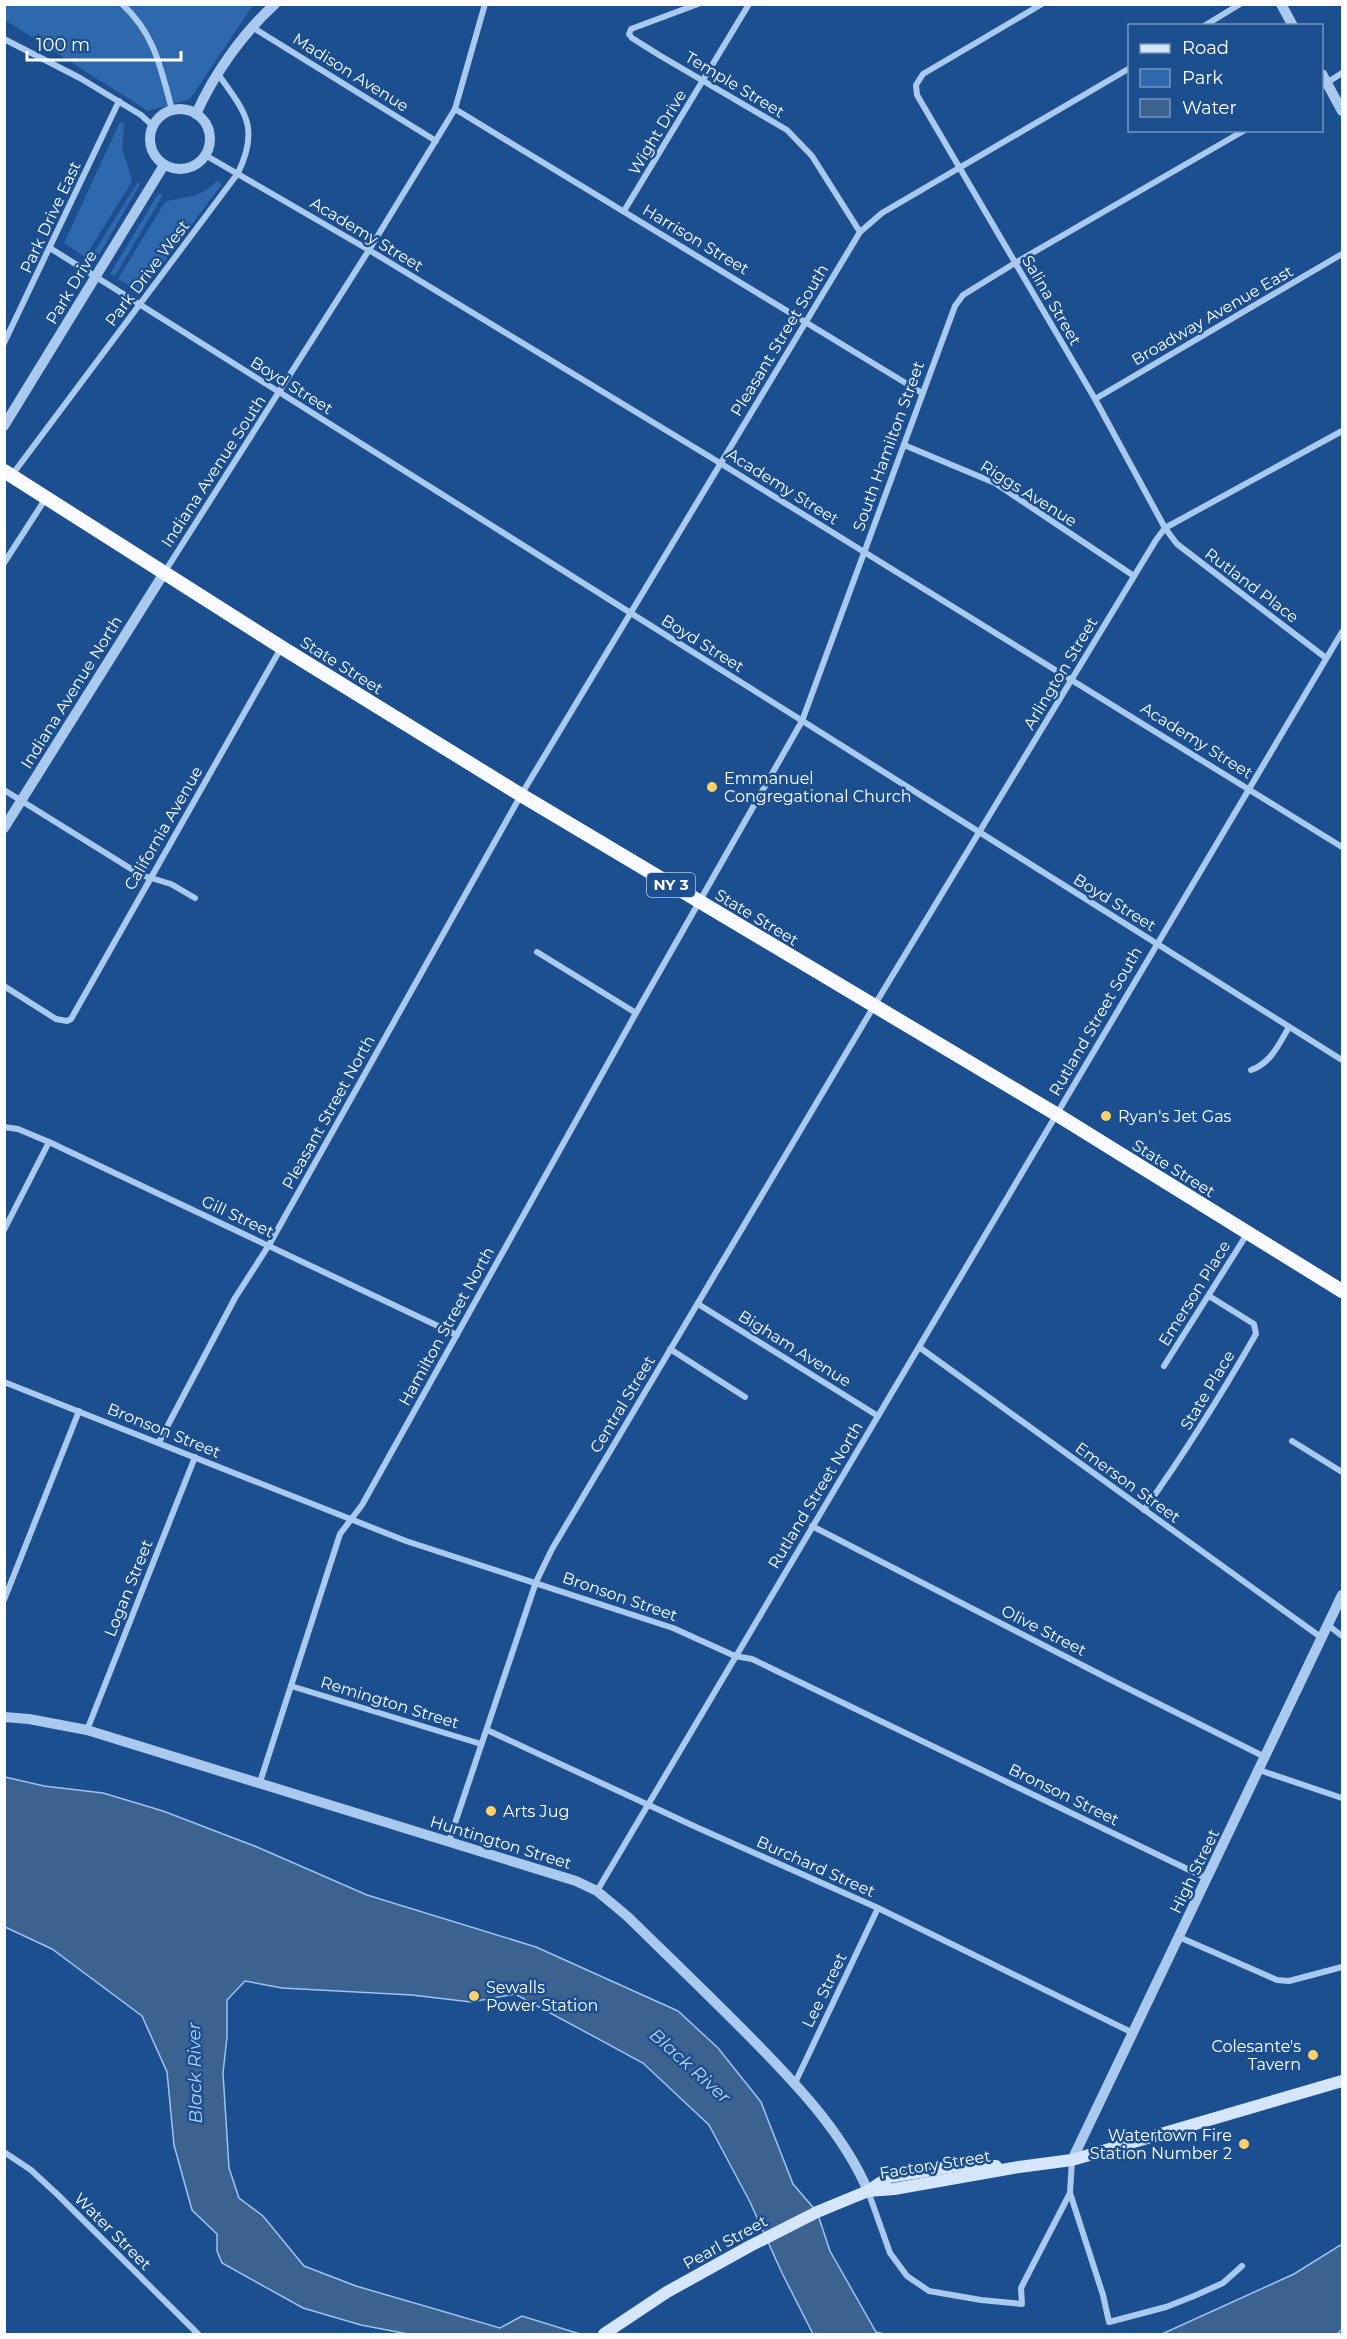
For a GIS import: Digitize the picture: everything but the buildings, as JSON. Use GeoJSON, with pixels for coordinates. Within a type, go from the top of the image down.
{"type":"FeatureCollection","features":[{"type":"Feature","properties":{"kind":"highway","name":"State Street"},"geometry":{"type":"LineString","coordinates":[[8,474],[281,647],[521,795],[1056,1114],[1342,1291]]}},
{"type":"Feature","properties":{"kind":"main road","name":"Factory Street"},"geometry":{"type":"LineString","coordinates":[[868,2191],[1072,2160],[1342,2080]]}},
{"type":"Feature","properties":{"kind":"main road","name":"Pearl Street"},"geometry":{"type":"LineString","coordinates":[[604,2334],[667,2292],[750,2246],[868,2191]]}},
{"type":"Feature","properties":{"kind":"street"},"geometry":{"type":"LineString","coordinates":[[122,4],[141,24],[154,47],[172,110]]}},
{"type":"Feature","properties":{"kind":"street"},"geometry":{"type":"LineString","coordinates":[[196,114],[218,74],[252,27],[275,4]]}},
{"type":"Feature","properties":{"kind":"street","name":"Indiana Avenue South"},"geometry":{"type":"LineString","coordinates":[[164,573],[369,250],[454,110],[484,4]]}},
{"type":"Feature","properties":{"kind":"street","name":"Temple Street"},"geometry":{"type":"LineString","coordinates":[[698,4],[631,29],[629,34],[650,50],[787,130],[805,148],[860,232]]}},
{"type":"Feature","properties":{"kind":"street","name":"Wight Drive"},"geometry":{"type":"LineString","coordinates":[[624,211],[749,4]]}},
{"type":"Feature","properties":{"kind":"street","name":"Salina Street"},"geometry":{"type":"LineString","coordinates":[[1042,4],[923,74],[916,85],[917,95],[1095,399],[1165,528]]}},
{"type":"Feature","properties":{"kind":"street"},"geometry":{"type":"LineString","coordinates":[[1207,24],[1240,4]]}},
{"type":"Feature","properties":{"kind":"street"},"geometry":{"type":"LineString","coordinates":[[1281,4],[1292,24]]}},
{"type":"Feature","properties":{"kind":"street","name":"Madison Avenue"},"geometry":{"type":"LineString","coordinates":[[252,27],[436,141]]}},
{"type":"Feature","properties":{"kind":"street"},"geometry":{"type":"LineString","coordinates":[[4,39],[40,56],[119,101],[153,126]]}},
{"type":"Feature","properties":{"kind":"street","name":"Pleasant Street South"},"geometry":{"type":"LineString","coordinates":[[521,795],[860,232],[882,213],[1128,69]]}},
{"type":"Feature","properties":{"kind":"street","name":"Park Drive West"},"geometry":{"type":"LineString","coordinates":[[8,474],[140,305],[238,173],[246,157],[249,139],[248,122],[243,109],[218,74]]}},
{"type":"Feature","properties":{"kind":"street"},"geometry":{"type":"LineString","coordinates":[[1342,74],[1323,81],[1342,111]]}},
{"type":"Feature","properties":{"kind":"street","name":"Park Drive East"},"geometry":{"type":"LineString","coordinates":[[4,343],[119,101]]}},
{"type":"Feature","properties":{"kind":"street"},"geometry":{"type":"LineString","coordinates":[[172,110],[189,111],[196,114],[208,129],[209,147],[205,155],[191,167],[172,169],[164,165],[152,152],[150,134],[153,126],[164,113],[172,110]]}},
{"type":"Feature","properties":{"kind":"street","name":"Harrison Street"},"geometry":{"type":"LineString","coordinates":[[454,110],[922,393]]}},
{"type":"Feature","properties":{"kind":"street","name":"South Hamilton Street"},"geometry":{"type":"LineString","coordinates":[[700,902],[802,722],[951,315],[963,295],[1242,132]]}},
{"type":"Feature","properties":{"kind":"street","name":"Academy Street"},"geometry":{"type":"LineString","coordinates":[[205,155],[369,250],[720,463],[1342,847]]}},
{"type":"Feature","properties":{"kind":"street","name":"Park Drive"},"geometry":{"type":"LineString","coordinates":[[4,426],[164,165]]}},
{"type":"Feature","properties":{"kind":"street","name":"Boyd Street"},"geometry":{"type":"LineString","coordinates":[[50,248],[1342,1060]]}},
{"type":"Feature","properties":{"kind":"street","name":"Broadway Avenue East"},"geometry":{"type":"LineString","coordinates":[[1095,399],[1342,254]]}},
{"type":"Feature","properties":{"kind":"street","name":"Arlington Street"},"geometry":{"type":"LineString","coordinates":[[874,1006],[1165,528],[1342,431]]}},
{"type":"Feature","properties":{"kind":"street","name":"Riggs Avenue"},"geometry":{"type":"LineString","coordinates":[[904,446],[995,483],[1134,576]]}},
{"type":"Feature","properties":{"kind":"street"},"geometry":{"type":"LineString","coordinates":[[4,563],[46,497]]}},
{"type":"Feature","properties":{"kind":"street","name":"Rutland Place"},"geometry":{"type":"LineString","coordinates":[[1165,528],[1176,544],[1326,658]]}},
{"type":"Feature","properties":{"kind":"street","name":"Indiana Avenue North"},"geometry":{"type":"LineString","coordinates":[[4,828],[164,573]]}},
{"type":"Feature","properties":{"kind":"street","name":"Rutland Street South"},"geometry":{"type":"LineString","coordinates":[[1056,1114],[1342,632]]}},
{"type":"Feature","properties":{"kind":"street","name":"California Avenue"},"geometry":{"type":"LineString","coordinates":[[4,986],[56,1019],[67,1021],[71,1019],[281,647]]}},
{"type":"Feature","properties":{"kind":"street"},"geometry":{"type":"LineString","coordinates":[[4,790],[141,875],[171,884],[195,898]]}},
{"type":"Feature","properties":{"kind":"street","name":"Pleasant Street North"},"geometry":{"type":"LineString","coordinates":[[159,1442],[235,1298],[268,1245],[521,795]]}},
{"type":"Feature","properties":{"kind":"street","name":"Hamilton Street North"},"geometry":{"type":"LineString","coordinates":[[261,1782],[340,1534],[349,1519],[362,1505],[700,902]]}},
{"type":"Feature","properties":{"kind":"street"},"geometry":{"type":"LineString","coordinates":[[537,952],[636,1013]]}},
{"type":"Feature","properties":{"kind":"street","name":"Central Street"},"geometry":{"type":"LineString","coordinates":[[449,1841],[536,1582],[552,1549],[874,1006]]}},
{"type":"Feature","properties":{"kind":"street"},"geometry":{"type":"LineString","coordinates":[[1251,1070],[1263,1066],[1268,1061],[1289,1027]]}},
{"type":"Feature","properties":{"kind":"street","name":"Rutland Street North"},"geometry":{"type":"LineString","coordinates":[[597,1891],[1056,1114]]}},
{"type":"Feature","properties":{"kind":"street","name":"Gill Street"},"geometry":{"type":"LineString","coordinates":[[4,1127],[18,1129],[49,1142],[457,1335]]}},
{"type":"Feature","properties":{"kind":"street"},"geometry":{"type":"LineString","coordinates":[[4,1230],[49,1142]]}},
{"type":"Feature","properties":{"kind":"street","name":"Emerson Place"},"geometry":{"type":"LineString","coordinates":[[1164,1366],[1247,1233]]}},
{"type":"Feature","properties":{"kind":"street","name":"State Place"},"geometry":{"type":"LineString","coordinates":[[1144,1510],[1176,1466],[1256,1334],[1254,1324],[1209,1296]]}},
{"type":"Feature","properties":{"kind":"street","name":"Bigham Avenue"},"geometry":{"type":"LineString","coordinates":[[698,1304],[878,1416]]}},
{"type":"Feature","properties":{"kind":"street","name":"Emerson Street"},"geometry":{"type":"LineString","coordinates":[[919,1347],[1322,1638]]}},
{"type":"Feature","properties":{"kind":"street"},"geometry":{"type":"LineString","coordinates":[[670,1349],[745,1398]]}},
{"type":"Feature","properties":{"kind":"street","name":"Bronson Street"},"geometry":{"type":"LineString","coordinates":[[4,1382],[406,1541],[673,1628],[735,1656],[752,1659],[1208,1879]]}},
{"type":"Feature","properties":{"kind":"street"},"geometry":{"type":"LineString","coordinates":[[4,1600],[79,1411]]}},
{"type":"Feature","properties":{"kind":"street"},"geometry":{"type":"LineString","coordinates":[[1292,1441],[1342,1472]]}},
{"type":"Feature","properties":{"kind":"street","name":"Logan Street"},"geometry":{"type":"LineString","coordinates":[[87,1730],[195,1457]]}},
{"type":"Feature","properties":{"kind":"street","name":"Olive Street"},"geometry":{"type":"LineString","coordinates":[[812,1526],[1111,1680],[1265,1756]]}},
{"type":"Feature","properties":{"kind":"street","name":"High Street"},"geometry":{"type":"LineString","coordinates":[[1072,2160],[1342,1595]]}},
{"type":"Feature","properties":{"kind":"street"},"geometry":{"type":"LineString","coordinates":[[1328,1625],[1342,1636]]}},
{"type":"Feature","properties":{"kind":"street","name":"Remington Street"},"geometry":{"type":"LineString","coordinates":[[291,1686],[481,1744]]}},
{"type":"Feature","properties":{"kind":"street","name":"Huntington Street"},"geometry":{"type":"LineString","coordinates":[[4,1717],[29,1719],[87,1730],[576,1881],[597,1891],[627,1916],[795,2083],[843,2145],[868,2191]]}},
{"type":"Feature","properties":{"kind":"street","name":"Burchard Street"},"geometry":{"type":"LineString","coordinates":[[487,1730],[878,1908],[1133,2032]]}},
{"type":"Feature","properties":{"kind":"street"},"geometry":{"type":"LineString","coordinates":[[1259,1770],[1342,1798]]}},
{"type":"Feature","properties":{"kind":"street","name":"Lee Street"},"geometry":{"type":"LineString","coordinates":[[795,2083],[878,1908]]}},
{"type":"Feature","properties":{"kind":"street"},"geometry":{"type":"LineString","coordinates":[[1179,1937],[1277,1980],[1289,1981],[1342,1967]]}},
{"type":"Feature","properties":{"kind":"street","name":"Water Street"},"geometry":{"type":"LineString","coordinates":[[4,2152],[31,2170],[58,2195],[198,2334]]}},
{"type":"Feature","properties":{"kind":"street"},"geometry":{"type":"LineString","coordinates":[[1072,2160],[1070,2193],[1103,2295],[1109,2322],[1166,2307],[1194,2296],[1223,2283],[1242,2266]]}},
{"type":"Feature","properties":{"kind":"street"},"geometry":{"type":"LineString","coordinates":[[868,2191],[890,2253],[907,2276],[929,2291],[1023,2304],[1021,2288],[1070,2193]]}},
{"type":"Feature","properties":{"kind":"green space"},"geometry":{"type":"Polygon","coordinates":[[[4,5],[253,5],[190,99],[148,111],[5,20],[4,5]]]}},
{"type":"Feature","properties":{"kind":"green space"},"geometry":{"type":"Polygon","coordinates":[[[120,122],[124,124],[122,149],[131,183],[85,257],[64,243],[120,122]]]}},
{"type":"Feature","properties":{"kind":"green space"},"geometry":{"type":"Polygon","coordinates":[[[217,181],[222,184],[143,290],[138,290],[118,279],[165,202],[198,194],[217,181]]]}},
{"type":"Feature","properties":{"kind":"green space"},"geometry":{"type":"Polygon","coordinates":[[[138,182],[140,184],[99,255],[93,262],[89,260],[138,182]]]}},
{"type":"Feature","properties":{"kind":"green space"},"geometry":{"type":"Polygon","coordinates":[[[158,194],[163,195],[115,276],[110,274],[158,194]]]}},
{"type":"Feature","properties":{"kind":"water","name":"Black River"},"geometry":{"type":"Polygon","coordinates":[[[5,1777],[44,1786],[103,1793],[163,1811],[257,1847],[367,1895],[536,1947],[678,2011],[718,2048],[761,2102],[793,2184],[817,2212],[830,2251],[876,2332],[884,2334],[813,2334],[750,2202],[709,2125],[643,2063],[515,1994],[471,2002],[412,1995],[282,1988],[245,1981],[227,2000],[227,2037],[223,2073],[229,2168],[239,2198],[263,2216],[304,2266],[356,2286],[500,2328],[522,2316],[580,2334],[408,2334],[361,2325],[303,2308],[222,2263],[217,2251],[217,2234],[192,2210],[174,2145],[167,2072],[142,2016],[52,1949],[5,1927],[5,1777]]]}},
{"type":"Feature","properties":{"kind":"water"},"geometry":{"type":"Polygon","coordinates":[[[1342,2244],[1342,2329],[1337,2334],[1162,2334],[1294,2274],[1342,2244]]]}},
{"type":"Feature","properties":{"kind":"place","name":"Emmanuel Congregational Church"},"geometry":{"type":"Point","coordinates":[712,787]}},
{"type":"Feature","properties":{"kind":"place","name":"Ryan's Jet Gas"},"geometry":{"type":"Point","coordinates":[1106,1116]}},
{"type":"Feature","properties":{"kind":"place","name":"Arts Jug"},"geometry":{"type":"Point","coordinates":[491,1811]}},
{"type":"Feature","properties":{"kind":"place","name":"Sewalls Power Station"},"geometry":{"type":"Point","coordinates":[474,1996]}},
{"type":"Feature","properties":{"kind":"place","name":"Colesante's Tavern"},"geometry":{"type":"Point","coordinates":[1313,2055]}},
{"type":"Feature","properties":{"kind":"place","name":"Watertown Fire Station Number 2"},"geometry":{"type":"Point","coordinates":[1244,2144]}}]}
